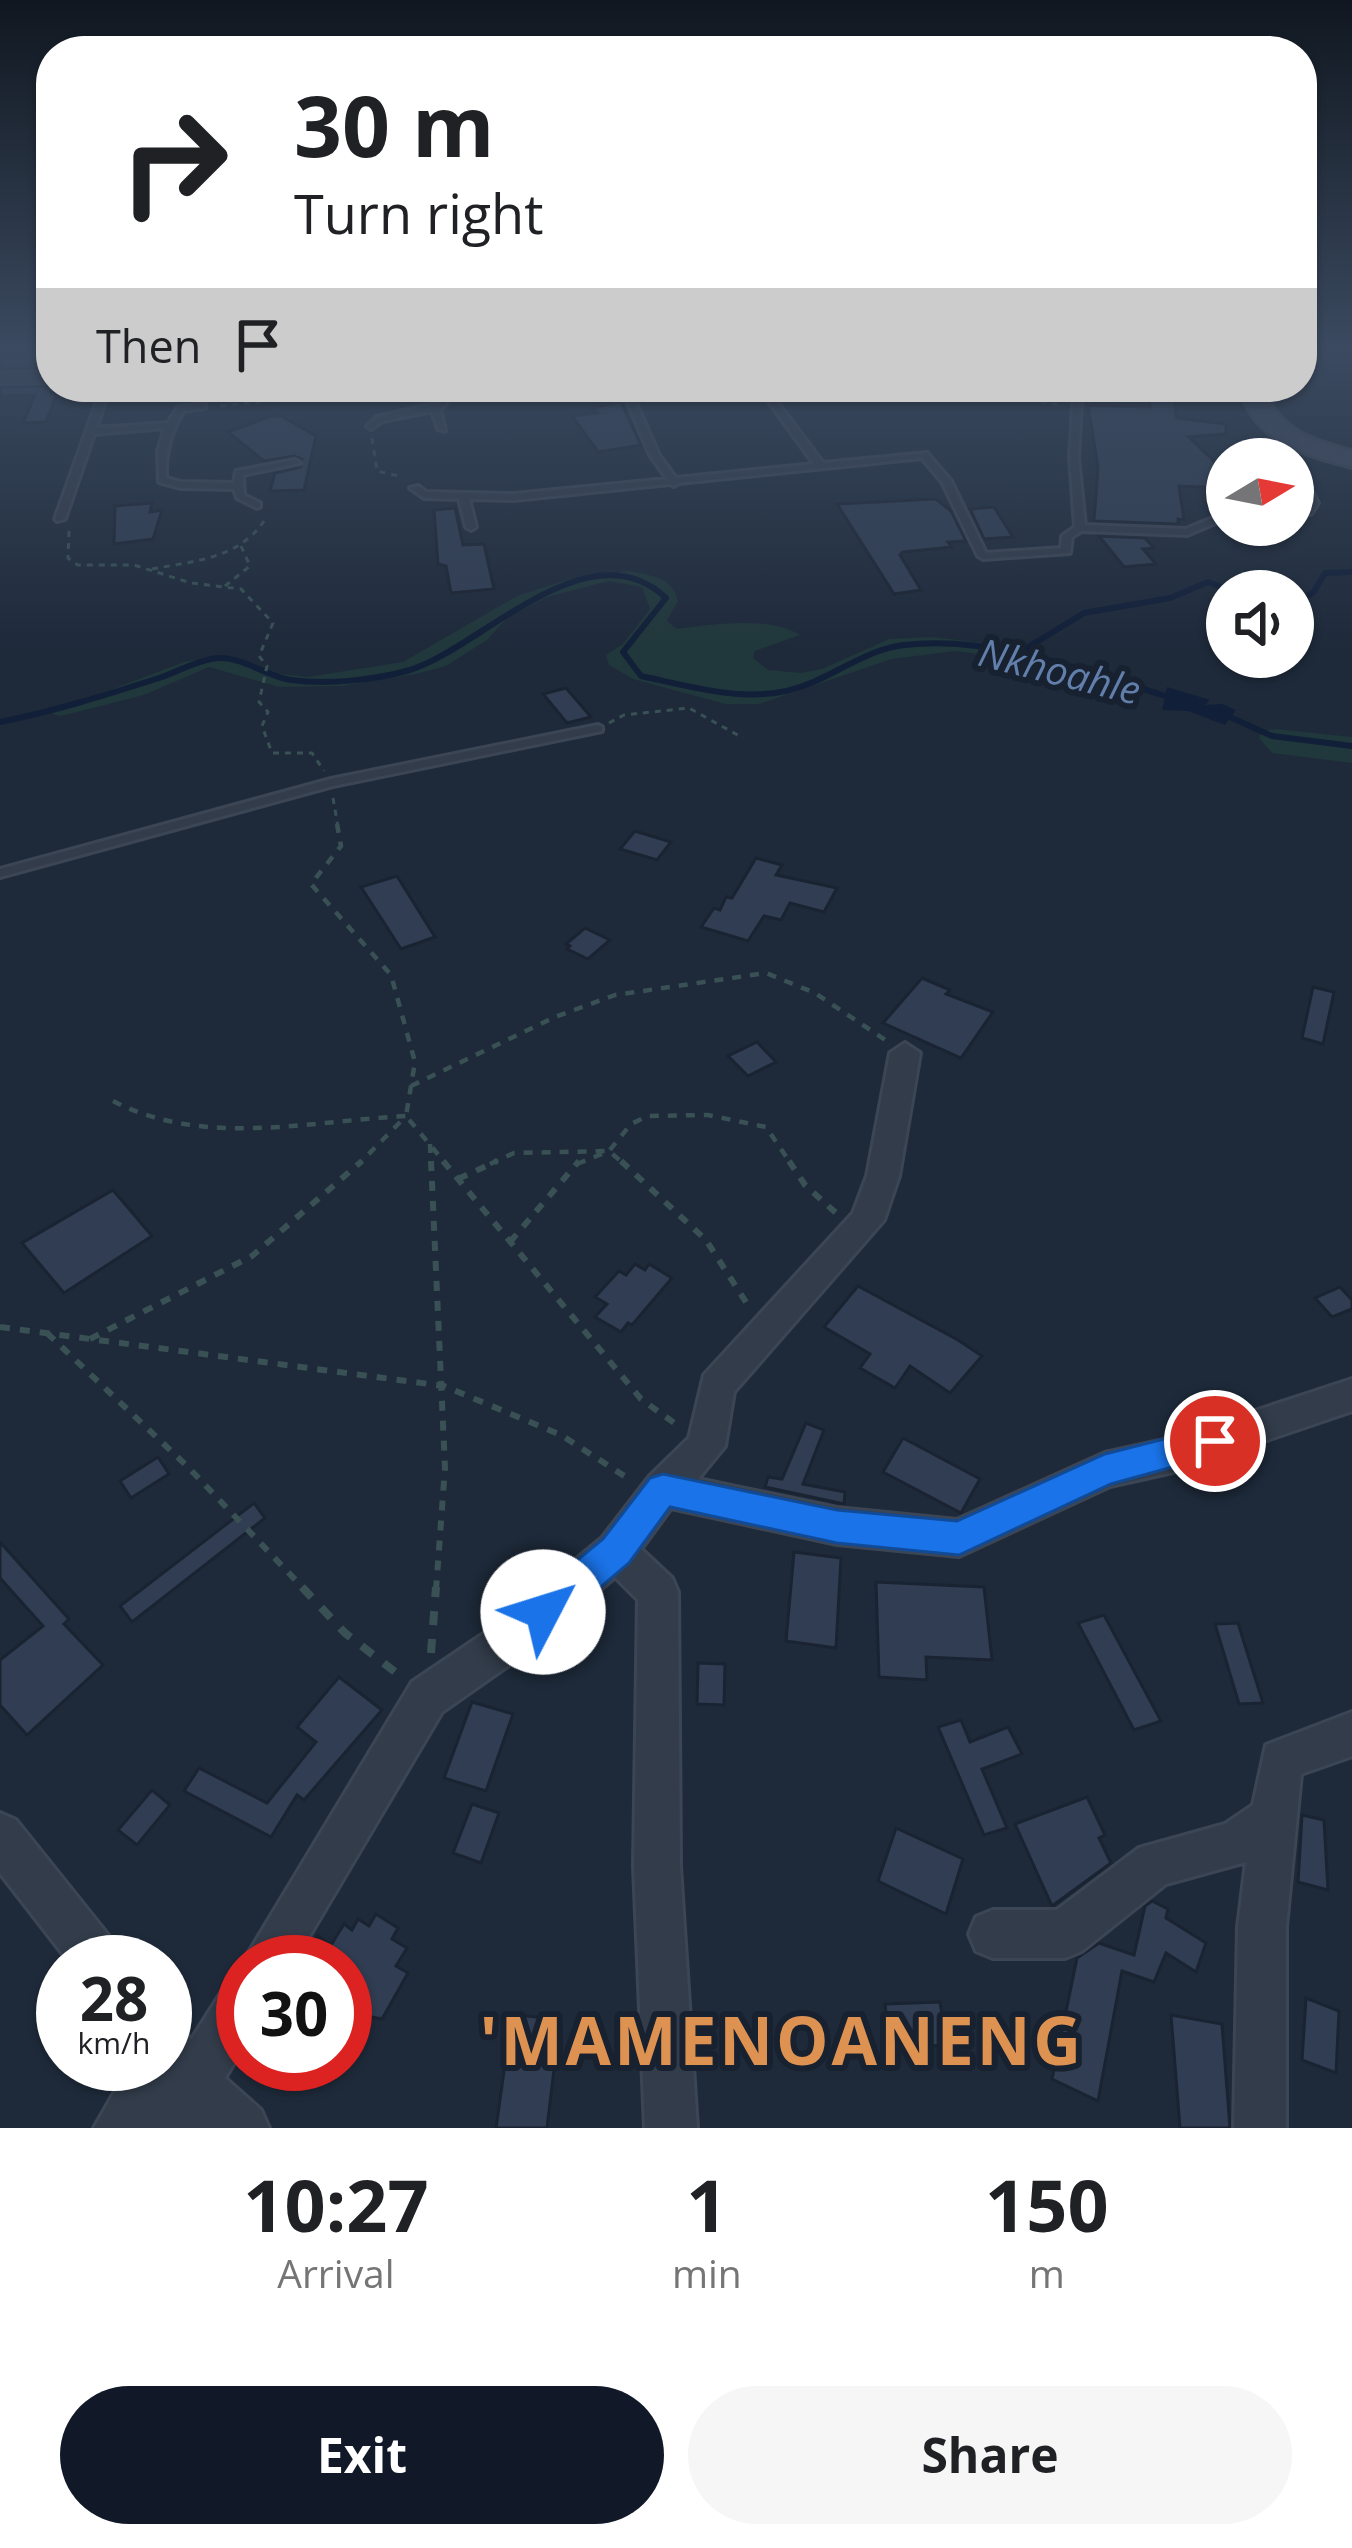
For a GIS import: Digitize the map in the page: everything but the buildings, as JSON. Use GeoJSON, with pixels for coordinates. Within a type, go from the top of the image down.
{"type":"FeatureCollection","features":[{"type":"Feature","properties":{"kind":"street"},"geometry":{"type":"LineString","coordinates":[[1314,456],[1352,460]]}},
{"type":"Feature","properties":{"kind":"street"},"geometry":{"type":"LineString","coordinates":[[283,1935],[428,1697],[507,1642],[616,1551],[663,1490],[706,1446],[717,1386],[864,1224],[883,1176],[904,1053]]}},
{"type":"Feature","properties":{"kind":"street"},"geometry":{"type":"LineString","coordinates":[[663,1490],[837,1526],[959,1538],[1105,1470],[1173,1455],[1352,1395]]}},
{"type":"Feature","properties":{"kind":"street"},"geometry":{"type":"LineString","coordinates":[[616,1551],[658,1592],[657,1866],[671,2128]]}},
{"type":"Feature","properties":{"kind":"street"},"geometry":{"type":"LineString","coordinates":[[1260,2128],[1262,1927],[1281,1760],[1352,1734]]}},
{"type":"Feature","properties":{"kind":"street"},"geometry":{"type":"LineString","coordinates":[[993,1934],[1065,1934],[1155,1864],[1235,1844],[1274,1818]]}},
{"type":"Feature","properties":{"kind":"street"},"geometry":{"type":"LineString","coordinates":[[0,1836],[78,1935]]}},
{"type":"Feature","properties":{"kind":"street"},"geometry":{"type":"LineString","coordinates":[[192,2069],[216,2037]]}},
{"type":"Feature","properties":{"kind":"street"},"geometry":{"type":"LineString","coordinates":[[121,2128],[132,2111],[170,2091]]}},
{"type":"Feature","properties":{"kind":"street"},"geometry":{"type":"LineString","coordinates":[[187,2091],[243,2128]]}},
{"type":"Feature","properties":{"kind":"lane"},"geometry":{"type":"LineString","coordinates":[[60,519],[87,448]]}},
{"type":"Feature","properties":{"kind":"lane"},"geometry":{"type":"LineString","coordinates":[[162,448],[162,480],[238,486]]}},
{"type":"Feature","properties":{"kind":"lane"},"geometry":{"type":"LineString","coordinates":[[652,448],[674,483]]}},
{"type":"Feature","properties":{"kind":"lane"},"geometry":{"type":"LineString","coordinates":[[809,448],[820,465]]}},
{"type":"Feature","properties":{"kind":"lane"},"geometry":{"type":"LineString","coordinates":[[1075,448],[1080,528]]}},
{"type":"Feature","properties":{"kind":"lane"},"geometry":{"type":"LineString","coordinates":[[415,488],[424,495],[464,498],[674,483],[924,455],[946,481],[983,556],[1066,551],[1067,536],[1080,528],[1187,532],[1206,524]]}},
{"type":"Feature","properties":{"kind":"lane"},"geometry":{"type":"LineString","coordinates":[[257,505],[240,496],[239,472],[295,463]]}},
{"type":"Feature","properties":{"kind":"lane"},"geometry":{"type":"LineString","coordinates":[[464,498],[471,527]]}},
{"type":"Feature","properties":{"kind":"lane"},"geometry":{"type":"LineString","coordinates":[[0,873],[331,783],[598,729]]}},
{"type":"Feature","properties":{"kind":"path"},"geometry":{"type":"LineString","coordinates":[[374,448],[377,471],[405,478],[415,488]]}},
{"type":"Feature","properties":{"kind":"path"},"geometry":{"type":"LineString","coordinates":[[151,569],[241,545],[264,522],[257,505]]}},
{"type":"Feature","properties":{"kind":"path"},"geometry":{"type":"LineString","coordinates":[[60,519],[70,532],[68,558],[78,565],[151,569],[191,583],[241,589],[273,623],[259,656],[267,665],[259,702],[268,712],[262,726],[272,753],[312,753],[331,783],[341,846],[311,884],[391,975],[415,1062],[406,1116],[333,1190],[252,1256],[90,1339]]}},
{"type":"Feature","properties":{"kind":"path"},"geometry":{"type":"LineString","coordinates":[[225,586],[250,566],[241,545]]}},
{"type":"Feature","properties":{"kind":"path"},"geometry":{"type":"LineString","coordinates":[[598,729],[624,715],[689,708],[743,738]]}},
{"type":"Feature","properties":{"kind":"path"},"geometry":{"type":"LineString","coordinates":[[411,1086],[556,1017],[615,995],[766,973],[815,993],[904,1053]]}},
{"type":"Feature","properties":{"kind":"path"},"geometry":{"type":"LineString","coordinates":[[113,1101],[138,1119],[194,1128],[406,1116]]}},
{"type":"Feature","properties":{"kind":"path"},"geometry":{"type":"LineString","coordinates":[[510,1242],[580,1160],[609,1151],[631,1124],[648,1116],[708,1115],[766,1127],[805,1185],[832,1212],[864,1224]]}},
{"type":"Feature","properties":{"kind":"path"},"geometry":{"type":"LineString","coordinates":[[406,1116],[641,1399],[706,1446]]}},
{"type":"Feature","properties":{"kind":"path"},"geometry":{"type":"LineString","coordinates":[[428,1697],[445,1468],[430,1144]]}},
{"type":"Feature","properties":{"kind":"path"},"geometry":{"type":"LineString","coordinates":[[458,1179],[514,1153],[609,1151],[706,1234],[766,1332]]}},
{"type":"Feature","properties":{"kind":"path"},"geometry":{"type":"LineString","coordinates":[[0,1327],[444,1386],[561,1435],[642,1487],[663,1490]]}},
{"type":"Feature","properties":{"kind":"path"},"geometry":{"type":"LineString","coordinates":[[47,1333],[188,1467],[345,1633],[428,1697]]}},
{"type":"Feature","properties":{"kind":"green space"},"geometry":{"type":"Polygon","coordinates":[[[629,571],[660,578],[671,586],[678,601],[667,621],[677,629],[757,623],[800,635],[755,651],[753,658],[768,670],[801,673],[822,669],[889,639],[932,637],[993,644],[1001,651],[997,656],[955,651],[892,659],[759,704],[725,704],[633,679],[609,665],[606,655],[623,644],[650,609],[642,587],[609,581],[547,597],[508,617],[487,640],[446,666],[416,674],[342,686],[279,687],[209,667],[144,695],[61,716],[49,713],[184,662],[216,656],[233,656],[273,673],[307,677],[403,662],[517,596],[573,578],[629,571]]]}},
{"type":"Feature","properties":{"kind":"green space"},"geometry":{"type":"Polygon","coordinates":[[[1263,731],[1352,737],[1352,763],[1272,753],[1259,738],[1263,731]]]}},
{"type":"Feature","properties":{"kind":"water"},"geometry":{"type":"Polygon","coordinates":[[[1167,687],[1210,700],[1205,705],[1222,704],[1236,710],[1225,725],[1188,711],[1162,710],[1167,687]]]}},
{"type":"Feature","properties":{"kind":"waterway"},"geometry":{"type":"LineString","coordinates":[[1314,591],[1325,573],[1352,572]]}},
{"type":"Feature","properties":{"kind":"waterway","name":"Nkhoahle"},"geometry":{"type":"LineString","coordinates":[[0,722],[214,659],[230,659],[305,681],[396,674],[438,658],[536,598],[604,575],[636,579],[666,598],[623,652],[641,676],[683,686],[769,694],[811,683],[879,651],[938,643],[1040,658],[1172,698]]}},
{"type":"Feature","properties":{"kind":"waterway"},"geometry":{"type":"LineString","coordinates":[[1020,652],[1084,613],[1170,598],[1206,583]]}},
{"type":"Feature","properties":{"kind":"waterway","name":"Nkhoahle"},"geometry":{"type":"LineString","coordinates":[[1221,713],[1272,736],[1352,746]]}},
{"type":"Feature","properties":{"kind":"district","name":"'MAMENOANENG"},"geometry":{"type":"Point","coordinates":[782,2039]}},
{"type":"Feature","properties":{"kind":"route"},"geometry":{"type":"LineString","coordinates":[[543,1612],[616,1551],[663,1490],[837,1526],[959,1538],[1105,1470],[1215,1441]]}}]}
